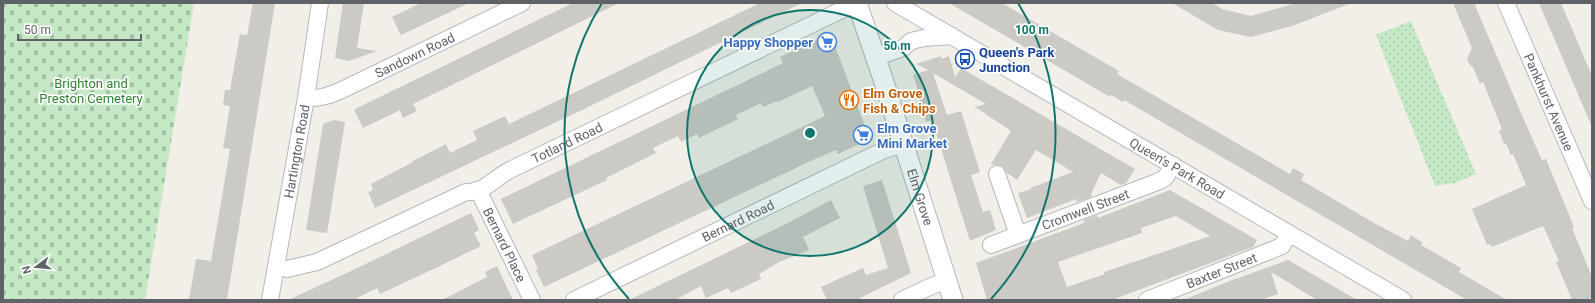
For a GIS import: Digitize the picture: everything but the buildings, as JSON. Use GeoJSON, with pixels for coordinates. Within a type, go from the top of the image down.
{"type":"FeatureCollection","features":[{"type":"Feature","properties":{"kind":"street","name":"Hartington Road"},"geometry":{"type":"LineString","coordinates":[[270,300],[306,98],[320,3]]}},
{"type":"Feature","properties":{"kind":"street","name":"Sandown Road"},"geometry":{"type":"LineString","coordinates":[[306,98],[324,97],[344,89],[522,3]]}},
{"type":"Feature","properties":{"kind":"street","name":"Elm Grove"},"geometry":{"type":"LineString","coordinates":[[856,3],[874,58],[883,79],[953,300]]}},
{"type":"Feature","properties":{"kind":"street","name":"Totland Road"},"geometry":{"type":"LineString","coordinates":[[276,267],[287,269],[317,262],[466,192],[472,192],[491,183],[508,171],[856,3]]}},
{"type":"Feature","properties":{"kind":"street","name":"Queen's Park Road"},"geometry":{"type":"LineString","coordinates":[[895,3],[1403,300]]}},
{"type":"Feature","properties":{"kind":"street","name":"Pankhurst Avenue"},"geometry":{"type":"LineString","coordinates":[[1506,3],[1592,201]]}},
{"type":"Feature","properties":{"kind":"street"},"geometry":{"type":"LineString","coordinates":[[874,58],[903,48],[911,42],[924,38],[952,36]]}},
{"type":"Feature","properties":{"kind":"street","name":"Bernard Road"},"geometry":{"type":"LineString","coordinates":[[574,300],[884,150],[903,144]]}},
{"type":"Feature","properties":{"kind":"street","name":"Cromwell Street"},"geometry":{"type":"LineString","coordinates":[[991,245],[1157,182],[1165,178],[1173,165]]}},
{"type":"Feature","properties":{"kind":"street"},"geometry":{"type":"LineString","coordinates":[[997,174],[1018,236]]}},
{"type":"Feature","properties":{"kind":"street","name":"Bernard Place"},"geometry":{"type":"LineString","coordinates":[[476,190],[481,196],[532,300]]}},
{"type":"Feature","properties":{"kind":"street","name":"Baxter Street"},"geometry":{"type":"LineString","coordinates":[[1147,300],[1282,246],[1289,233]]}},
{"type":"Feature","properties":{"kind":"street"},"geometry":{"type":"LineString","coordinates":[[902,300],[947,280]]}},
{"type":"Feature","properties":{"kind":"green space","name":"Brighton and Preston Cemetery"},"geometry":{"type":"Polygon","coordinates":[[[3,3],[194,3],[145,300],[3,300],[3,3]]]}},
{"type":"Feature","properties":{"kind":"green space"},"geometry":{"type":"Polygon","coordinates":[[[1411,21],[1476,174],[1455,183],[1435,186],[1376,35],[1411,21]]]}},
{"type":"Feature","properties":{"kind":"place","name":"Happy Shopper"},"geometry":{"type":"Point","coordinates":[827,42]}},
{"type":"Feature","properties":{"kind":"place","name":"Queen's Park Junction"},"geometry":{"type":"Point","coordinates":[965,59]}},
{"type":"Feature","properties":{"kind":"place","name":"Elm Grove Fish & Chips"},"geometry":{"type":"Point","coordinates":[849,100]}},
{"type":"Feature","properties":{"kind":"place","name":"Elm Grove Mini Market"},"geometry":{"type":"Point","coordinates":[863,135]}}]}
